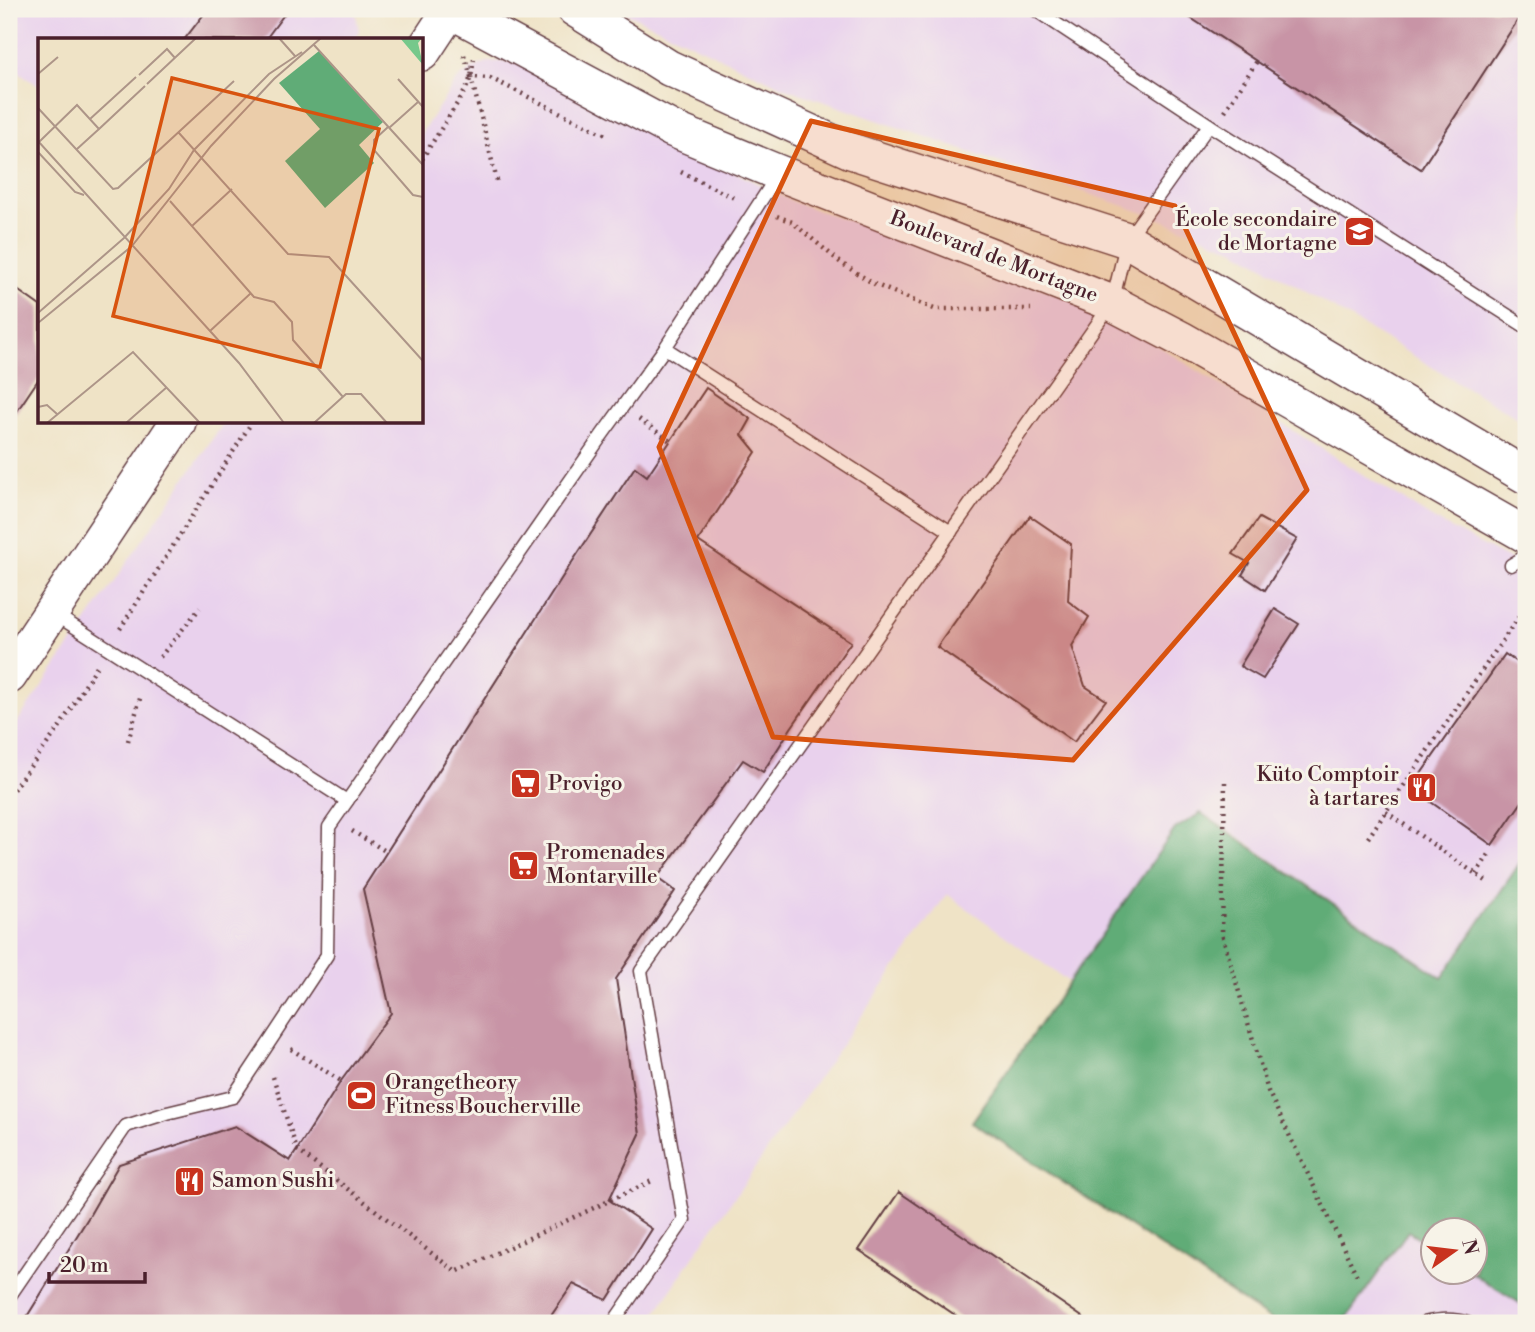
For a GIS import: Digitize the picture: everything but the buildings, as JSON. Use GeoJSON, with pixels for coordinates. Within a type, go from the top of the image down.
{"type":"FeatureCollection","features":[{"type":"Feature","properties":{"kind":"street"},"geometry":{"type":"LineString","coordinates":[[424,50],[450,9]]}},
{"type":"Feature","properties":{"kind":"street","name":"Boulevard de Mortagne"},"geometry":{"type":"LineString","coordinates":[[450,9],[672,129],[1112,303],[1181,339],[1518,550]]}},
{"type":"Feature","properties":{"kind":"street"},"geometry":{"type":"LineString","coordinates":[[575,9],[669,68],[851,151],[1127,240],[1526,476]]}},
{"type":"Feature","properties":{"kind":"street"},"geometry":{"type":"LineString","coordinates":[[9,676],[177,424]]}},
{"type":"Feature","properties":{"kind":"lane"},"geometry":{"type":"LineString","coordinates":[[1034,9],[1526,327]]}},
{"type":"Feature","properties":{"kind":"lane"},"geometry":{"type":"LineString","coordinates":[[613,1323],[684,1220],[641,971],[1112,303],[1127,240],[1212,126]]}},
{"type":"Feature","properties":{"kind":"lane"},"geometry":{"type":"LineString","coordinates":[[9,1297],[126,1126],[233,1097],[327,955],[329,827],[665,348],[779,173]]}},
{"type":"Feature","properties":{"kind":"lane"},"geometry":{"type":"LineString","coordinates":[[665,348],[951,532]]}},
{"type":"Feature","properties":{"kind":"lane"},"geometry":{"type":"LineString","coordinates":[[1518,550],[1526,556]]}},
{"type":"Feature","properties":{"kind":"lane"},"geometry":{"type":"LineString","coordinates":[[52,612],[347,801]]}},
{"type":"Feature","properties":{"kind":"lane"},"geometry":{"type":"LineString","coordinates":[[1424,1323],[1459,1320],[1468,1323]]}},
{"type":"Feature","properties":{"kind":"path"},"geometry":{"type":"LineString","coordinates":[[424,156],[466,91],[473,60]]}},
{"type":"Feature","properties":{"kind":"path"},"geometry":{"type":"LineString","coordinates":[[1212,126],[1257,61]]}},
{"type":"Feature","properties":{"kind":"path"},"geometry":{"type":"LineString","coordinates":[[471,77],[497,181]]}},
{"type":"Feature","properties":{"kind":"path","name":"Boulevard de Mortagne"},"geometry":{"type":"LineString","coordinates":[[769,213],[792,222],[841,263],[874,284],[934,309],[1032,309]]}},
{"type":"Feature","properties":{"kind":"path"},"geometry":{"type":"LineString","coordinates":[[622,407],[670,441]]}},
{"type":"Feature","properties":{"kind":"path"},"geometry":{"type":"LineString","coordinates":[[119,629],[251,424]]}},
{"type":"Feature","properties":{"kind":"path"},"geometry":{"type":"LineString","coordinates":[[1368,838],[1526,606]]}},
{"type":"Feature","properties":{"kind":"path"},"geometry":{"type":"LineString","coordinates":[[9,796],[59,728],[97,667]]}},
{"type":"Feature","properties":{"kind":"path"},"geometry":{"type":"LineString","coordinates":[[1226,782],[1222,934],[1268,1091],[1358,1278]]}},
{"type":"Feature","properties":{"kind":"path"},"geometry":{"type":"LineString","coordinates":[[1386,812],[1489,883]]}},
{"type":"Feature","properties":{"kind":"path"},"geometry":{"type":"LineString","coordinates":[[334,820],[387,852]]}},
{"type":"Feature","properties":{"kind":"path"},"geometry":{"type":"LineString","coordinates":[[1476,874],[1490,853]]}},
{"type":"Feature","properties":{"kind":"path"},"geometry":{"type":"LineString","coordinates":[[264,1049],[297,1150],[456,1272],[676,1170]]}},
{"type":"Feature","properties":{"kind":"path"},"geometry":{"type":"LineString","coordinates":[[298,1054],[341,1081]]}},
{"type":"Feature","properties":{"kind":"highlighted area"},"geometry":{"type":"Polygon","coordinates":[[[811,121],[1175,206],[1307,490],[1073,760],[773,737],[659,447],[811,121]]]}},
{"type":"Feature","properties":{"kind":"shaded area"},"geometry":{"type":"Polygon","coordinates":[[[9,9],[355,9],[359,31],[355,38],[38,38],[38,86],[9,65],[9,9]]]}},
{"type":"Feature","properties":{"kind":"shaded area","name":"École secondaire de Mortagne"},"geometry":{"type":"Polygon","coordinates":[[[618,9],[1526,9],[1526,423],[1236,250],[1150,215],[785,88],[618,9]]]}},
{"type":"Feature","properties":{"kind":"shaded area"},"geometry":{"type":"Polygon","coordinates":[[[505,61],[524,65],[796,203],[1016,277],[1122,323],[1435,520],[1526,568],[1526,853],[1443,978],[1201,813],[1175,829],[1069,982],[947,894],[649,1323],[9,1323],[9,734],[223,424],[424,424],[424,129],[456,81],[470,69],[487,62],[505,61]]]}},
{"type":"Feature","properties":{"kind":"shaded area"},"geometry":{"type":"Polygon","coordinates":[[[1408,1231],[1420,1239],[1420,1286],[1490,1284],[1526,1307],[1526,1323],[1343,1323],[1408,1231]]]}},
{"type":"Feature","properties":{"kind":"green space"},"geometry":{"type":"Polygon","coordinates":[[[1201,813],[1442,978],[1526,854],[1526,1307],[1490,1284],[1490,1216],[1420,1216],[1420,1239],[1408,1231],[1343,1323],[1276,1323],[972,1122],[1175,829],[1201,813]]]}},
{"type":"Feature","properties":{"kind":"place","name":"École secondaire de Mortagne"},"geometry":{"type":"Point","coordinates":[1360,232]}},
{"type":"Feature","properties":{"kind":"place","name":"Provigo"},"geometry":{"type":"Point","coordinates":[525,784]}},
{"type":"Feature","properties":{"kind":"place","name":"Küto Comptoir à tartares"},"geometry":{"type":"Point","coordinates":[1422,787]}},
{"type":"Feature","properties":{"kind":"place","name":"Promenades Montarville"},"geometry":{"type":"Point","coordinates":[523,865]}},
{"type":"Feature","properties":{"kind":"place","name":"Orangetheory Fitness Boucherville"},"geometry":{"type":"Point","coordinates":[362,1095]}},
{"type":"Feature","properties":{"kind":"place","name":"Samon Sushi"},"geometry":{"type":"Point","coordinates":[189,1181]}}]}
